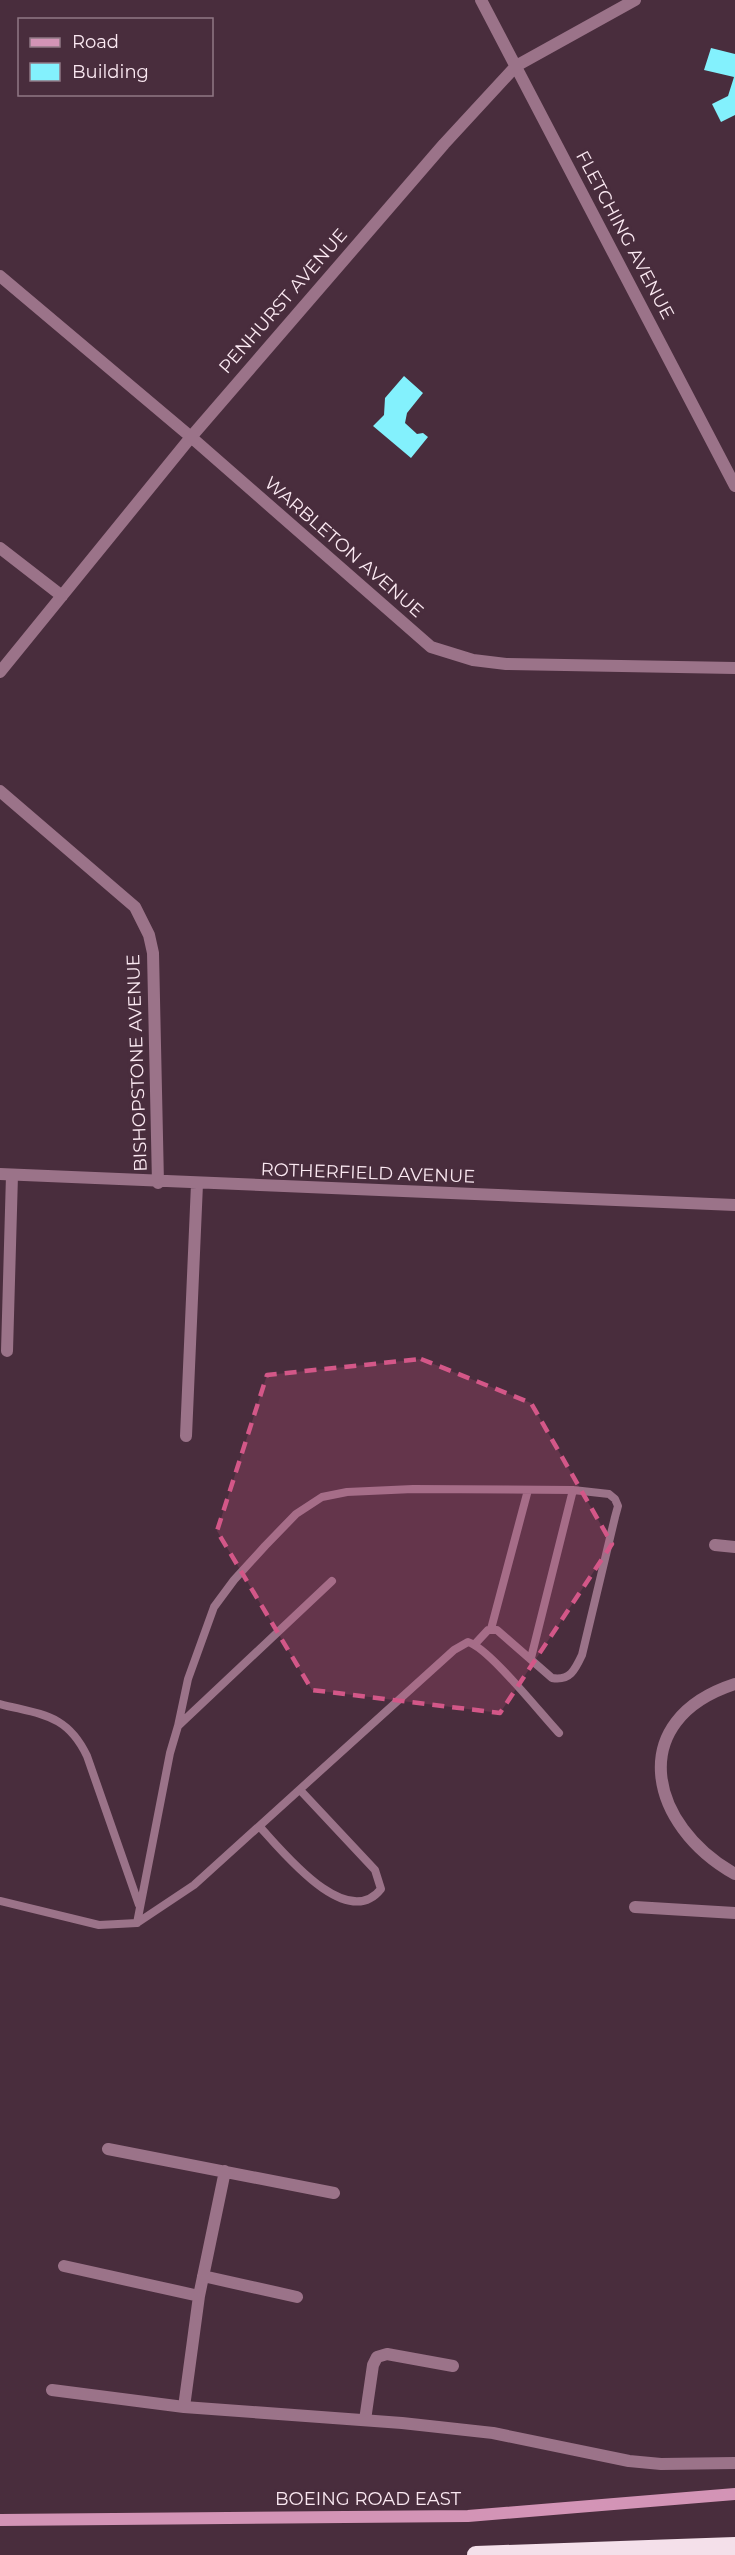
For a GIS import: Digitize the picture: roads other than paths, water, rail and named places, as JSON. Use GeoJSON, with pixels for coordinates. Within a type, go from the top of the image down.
{"type":"FeatureCollection","features":[{"type":"Feature","properties":{"kind":"highway"},"geometry":{"type":"LineString","coordinates":[[476,2555],[735,2546]]}},
{"type":"Feature","properties":{"kind":"main road","name":"BOEING ROAD EAST"},"geometry":{"type":"LineString","coordinates":[[0,2520],[468,2516],[735,2494]]}},
{"type":"Feature","properties":{"kind":"street","name":"FLETCHING AVENUE"},"geometry":{"type":"LineString","coordinates":[[481,0],[735,486]]}},
{"type":"Feature","properties":{"kind":"street","name":"PENHURST AVENUE"},"geometry":{"type":"LineString","coordinates":[[0,672],[191,437],[382,214],[516,66],[635,0]]}},
{"type":"Feature","properties":{"kind":"street","name":"WARBLETON AVENUE"},"geometry":{"type":"LineString","coordinates":[[0,276],[191,437],[431,647],[473,660],[506,664],[735,668]]}},
{"type":"Feature","properties":{"kind":"street"},"geometry":{"type":"LineString","coordinates":[[0,548],[62,596]]}},
{"type":"Feature","properties":{"kind":"street","name":"BISHOPSTONE AVENUE"},"geometry":{"type":"LineString","coordinates":[[0,791],[135,907],[148,935],[153,953],[158,1183]]}},
{"type":"Feature","properties":{"kind":"street"},"geometry":{"type":"LineString","coordinates":[[6,1175],[7,1351]]}},
{"type":"Feature","properties":{"kind":"street","name":"ROTHERFIELD AVENUE"},"geometry":{"type":"LineString","coordinates":[[6,1175],[735,1205]]}},
{"type":"Feature","properties":{"kind":"street"},"geometry":{"type":"LineString","coordinates":[[186,1436],[197,1184]]}},
{"type":"Feature","properties":{"kind":"street"},"geometry":{"type":"LineString","coordinates":[[714,1545],[735,1547]]}},
{"type":"Feature","properties":{"kind":"street"},"geometry":{"type":"LineString","coordinates":[[735,1684],[711,1693],[696,1702],[678,1718],[667,1735],[662,1762],[662,1786],[669,1809],[681,1830],[710,1857],[735,1875]]}},
{"type":"Feature","properties":{"kind":"street"},"geometry":{"type":"LineString","coordinates":[[634,1907],[735,1913]]}},
{"type":"Feature","properties":{"kind":"street"},"geometry":{"type":"LineString","coordinates":[[108,2149],[334,2193]]}},
{"type":"Feature","properties":{"kind":"street"},"geometry":{"type":"LineString","coordinates":[[184,2407],[199,2296],[225,2172]]}},
{"type":"Feature","properties":{"kind":"street"},"geometry":{"type":"LineString","coordinates":[[64,2266],[199,2296]]}},
{"type":"Feature","properties":{"kind":"street"},"geometry":{"type":"LineString","coordinates":[[203,2276],[297,2296]]}},
{"type":"Feature","properties":{"kind":"street"},"geometry":{"type":"LineString","coordinates":[[365,2420],[373,2365],[377,2357],[387,2354],[453,2366]]}},
{"type":"Feature","properties":{"kind":"street"},"geometry":{"type":"LineString","coordinates":[[52,2390],[184,2407],[365,2420],[493,2433],[629,2461],[661,2464],[735,2463]]}},
{"type":"Feature","properties":{"kind":"lane"},"geometry":{"type":"LineString","coordinates":[[475,1644],[491,1629],[528,1490]]}},
{"type":"Feature","properties":{"kind":"lane"},"geometry":{"type":"LineString","coordinates":[[531,1658],[573,1490]]}},
{"type":"Feature","properties":{"kind":"lane"},"geometry":{"type":"LineString","coordinates":[[137,1923],[170,1753],[191,1669],[214,1607],[234,1580],[296,1514],[322,1497],[347,1491],[573,1490],[609,1494],[618,1506],[582,1655],[575,1670],[567,1677],[552,1678],[497,1630],[491,1629]]}},
{"type":"Feature","properties":{"kind":"lane"},"geometry":{"type":"LineString","coordinates":[[178,1726],[332,1581]]}},
{"type":"Feature","properties":{"kind":"lane"},"geometry":{"type":"LineString","coordinates":[[0,1901],[99,1925],[137,1923],[195,1885],[454,1650],[468,1642],[475,1644],[558,1733]]}},
{"type":"Feature","properties":{"kind":"lane"},"geometry":{"type":"LineString","coordinates":[[0,1704],[67,1725],[79,1740],[87,1756],[139,1905]]}},
{"type":"Feature","properties":{"kind":"lane"},"geometry":{"type":"LineString","coordinates":[[260,1827],[316,1883],[350,1901],[365,1901],[374,1898],[381,1889],[375,1870],[300,1791]]}}]}
